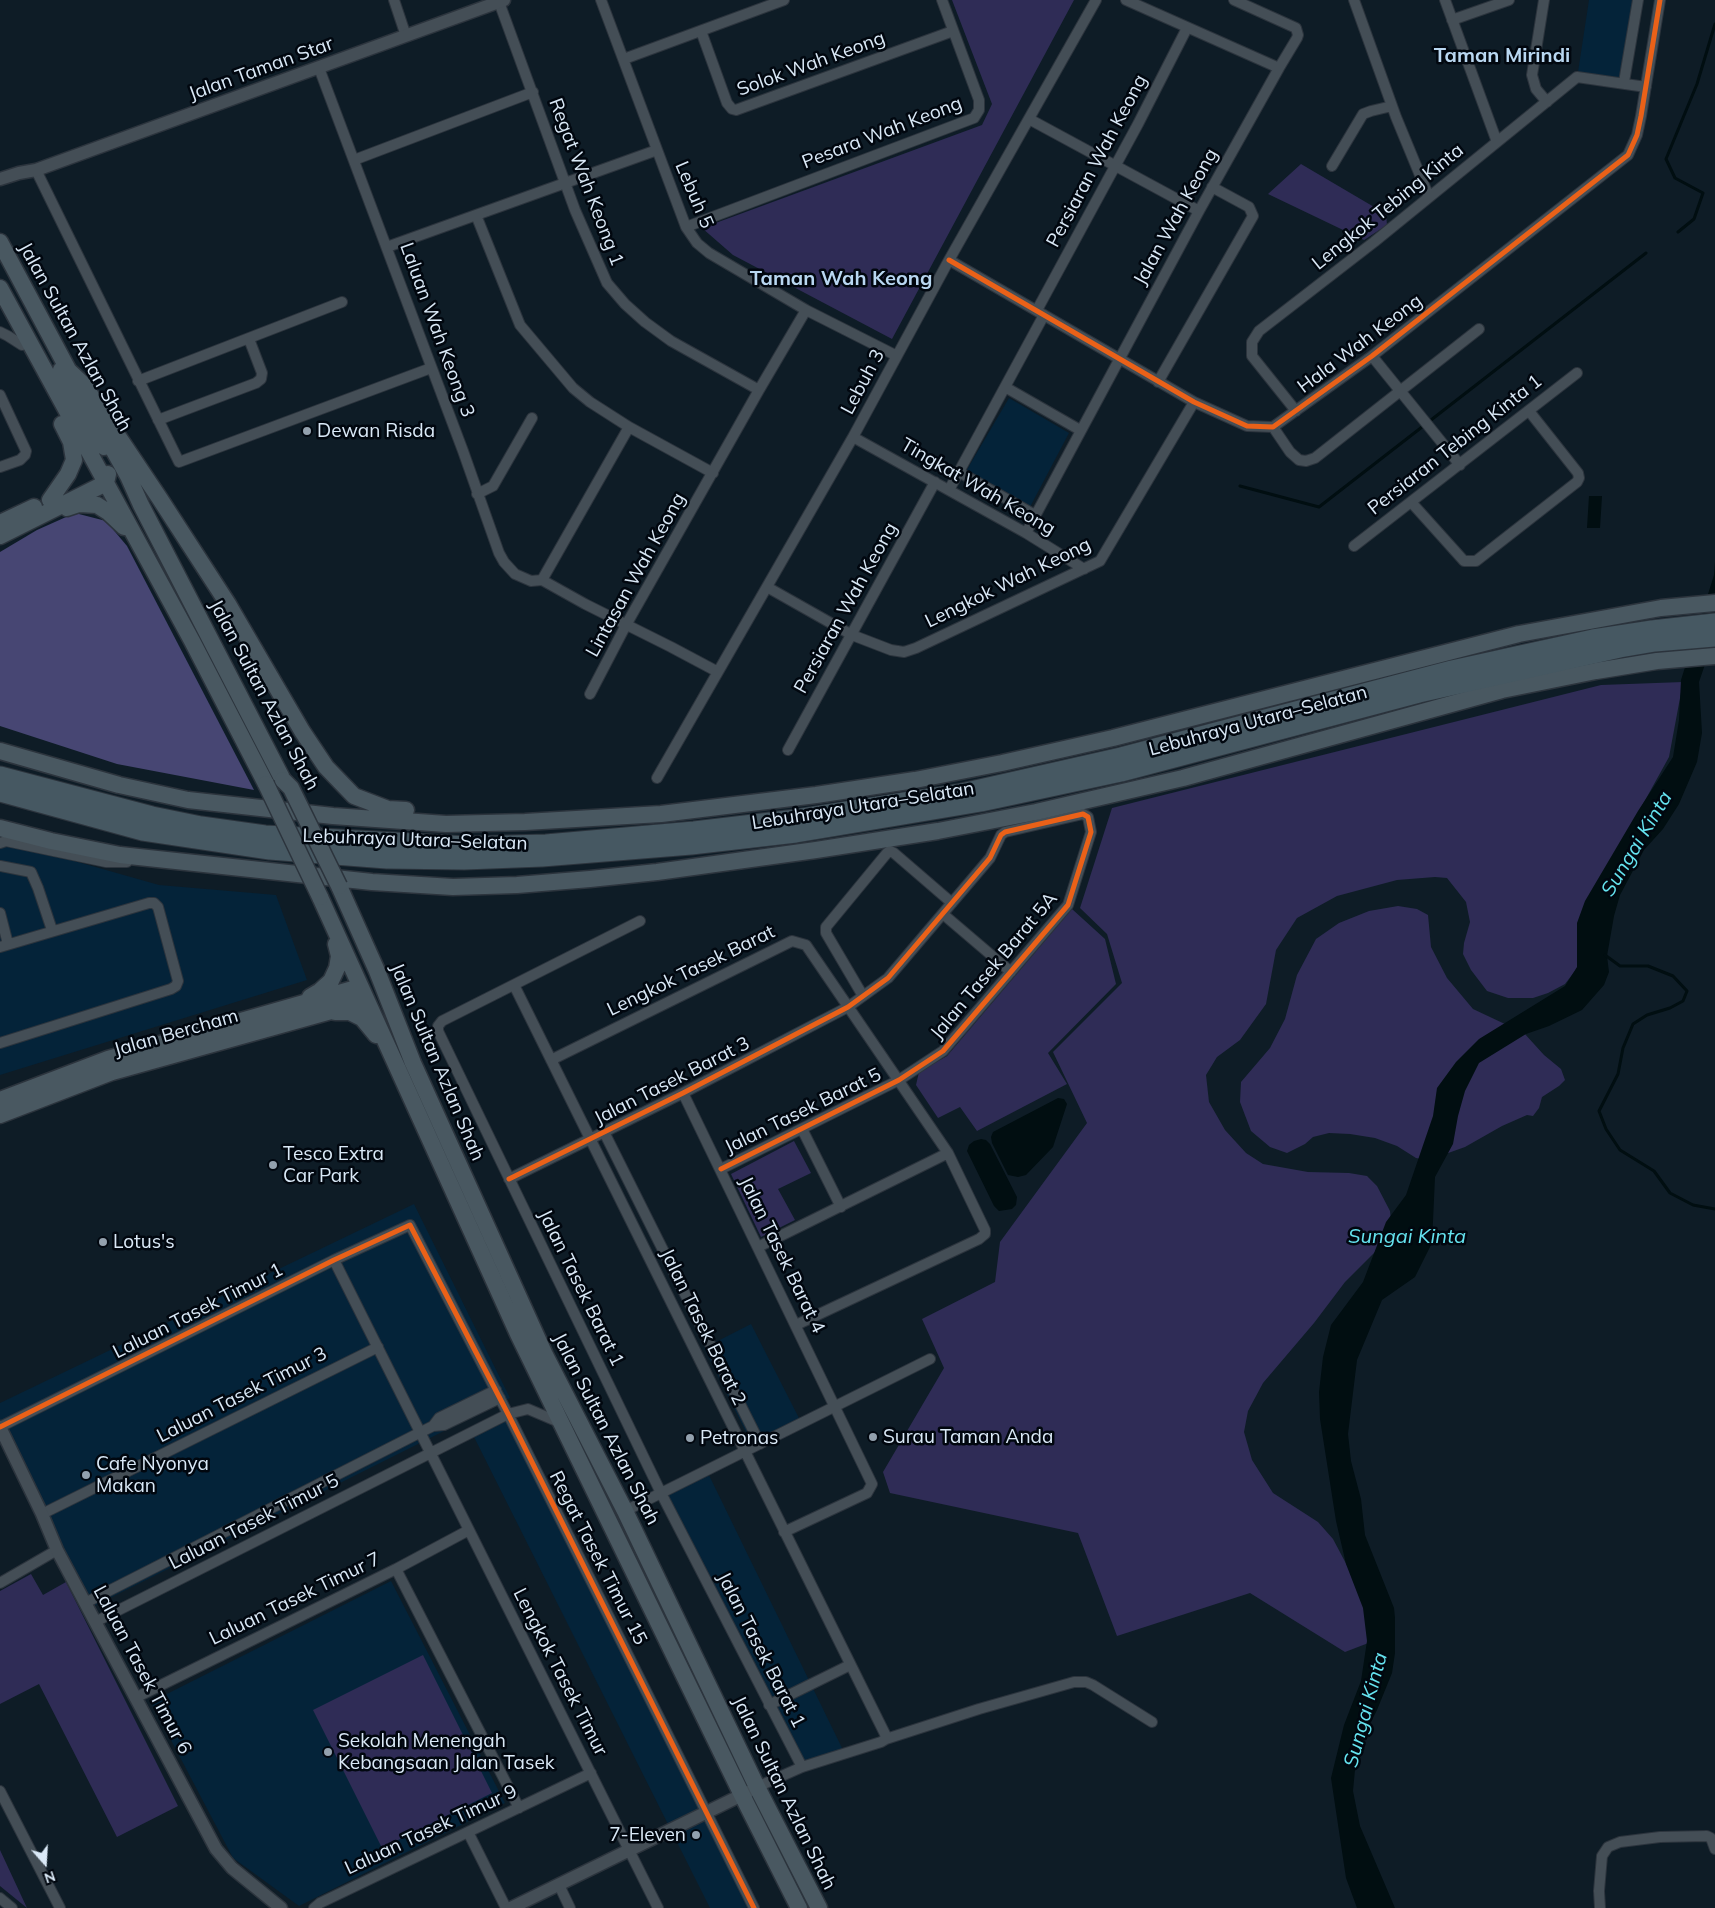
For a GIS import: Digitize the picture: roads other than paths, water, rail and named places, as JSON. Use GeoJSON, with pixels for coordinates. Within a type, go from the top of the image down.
{"type":"FeatureCollection","features":[{"type":"Feature","properties":{"kind":"highway","name":"Lebuhraya Utara–Selatan"},"geometry":{"type":"LineString","coordinates":[[0,792],[143,831],[280,851],[387,859],[464,860],[542,857],[691,845],[796,833],[981,802],[1121,772],[1419,693],[1620,648],[1653,636],[1715,623]]}},
{"type":"Feature","properties":{"kind":"highway","name":"Lebuhraya Utara–Selatan"},"geometry":{"type":"LineString","coordinates":[[0,776],[152,816],[202,826],[265,835],[468,846],[546,844],[694,831],[796,819],[962,793],[1121,757],[1452,670],[1593,639],[1653,636],[1715,637]]}},
{"type":"Feature","properties":{"kind":"main road","name":"Jalan Sultan Azlan Shah"},"geometry":{"type":"LineString","coordinates":[[0,242],[67,369],[118,456],[141,505],[283,780],[291,788],[330,891],[329,920],[366,993],[400,1073],[518,1334],[742,1795],[799,1908]]}},
{"type":"Feature","properties":{"kind":"main road"},"geometry":{"type":"LineString","coordinates":[[0,257],[105,448],[103,469]]}},
{"type":"Feature","properties":{"kind":"main road","name":"Jalan Sultan Azlan Shah"},"geometry":{"type":"LineString","coordinates":[[0,288],[103,469],[138,544],[192,641],[266,784],[374,963],[413,1063],[545,1355],[625,1511],[757,1787],[819,1908]]}},
{"type":"Feature","properties":{"kind":"main road"},"geometry":{"type":"LineString","coordinates":[[0,304],[71,442],[74,453],[72,468],[49,506]]}},
{"type":"Feature","properties":{"kind":"main road"},"geometry":{"type":"LineString","coordinates":[[67,369],[83,384],[160,499],[228,604],[302,731],[326,768],[338,781],[354,796],[388,809],[525,822]]}},
{"type":"Feature","properties":{"kind":"main road"},"geometry":{"type":"LineString","coordinates":[[103,469],[120,481],[141,505]]}},
{"type":"Feature","properties":{"kind":"main road"},"geometry":{"type":"LineString","coordinates":[[0,536],[49,506],[103,469]]}},
{"type":"Feature","properties":{"kind":"main road"},"geometry":{"type":"LineString","coordinates":[[0,523],[49,506],[80,504],[97,506],[119,521],[138,544]]}},
{"type":"Feature","properties":{"kind":"main road"},"geometry":{"type":"LineString","coordinates":[[0,751],[119,785],[188,800],[333,816],[446,824],[525,822],[661,814],[816,795],[915,780],[1002,763],[1113,738],[1519,634],[1661,608],[1715,603]]}},
{"type":"Feature","properties":{"kind":"main road"},"geometry":{"type":"LineString","coordinates":[[0,828],[120,855],[168,861],[281,871],[372,882],[453,887],[517,886],[676,870],[938,831],[1080,803],[1183,778],[1502,690],[1657,661],[1715,656]]}},
{"type":"Feature","properties":{"kind":"main road"},"geometry":{"type":"LineString","coordinates":[[0,741],[77,767],[119,785]]}},
{"type":"Feature","properties":{"kind":"main road"},"geometry":{"type":"LineString","coordinates":[[330,891],[370,973],[372,980],[366,993],[381,998],[394,1016]]}},
{"type":"Feature","properties":{"kind":"main road"},"geometry":{"type":"LineString","coordinates":[[198,1034],[204,1028],[310,997],[320,991],[331,981],[337,968],[339,956],[329,920]]}},
{"type":"Feature","properties":{"kind":"main road","name":"Jalan Bercham"},"geometry":{"type":"LineString","coordinates":[[0,1115],[112,1072],[324,1012],[366,993]]}},
{"type":"Feature","properties":{"kind":"main road","name":"Jalan Bercham"},"geometry":{"type":"LineString","coordinates":[[0,1100],[108,1059],[198,1034],[366,993]]}},
{"type":"Feature","properties":{"kind":"main road"},"geometry":{"type":"LineString","coordinates":[[324,1012],[350,1012],[362,1018],[370,1026],[400,1073]]}},
{"type":"Feature","properties":{"kind":"street"},"geometry":{"type":"LineString","coordinates":[[394,0],[406,36]]}},
{"type":"Feature","properties":{"kind":"street","name":"Lebuh 5"},"geometry":{"type":"LineString","coordinates":[[601,0],[686,227],[696,243],[709,253],[806,310],[898,356]]}},
{"type":"Feature","properties":{"kind":"street"},"geometry":{"type":"LineString","coordinates":[[624,59],[784,0]]}},
{"type":"Feature","properties":{"kind":"street","name":"Pesara Wah Keong"},"geometry":{"type":"LineString","coordinates":[[686,227],[974,118],[980,110],[979,100],[942,0]]}},
{"type":"Feature","properties":{"kind":"street","name":"Lebuh 3"},"geometry":{"type":"LineString","coordinates":[[657,778],[853,437],[949,260],[1096,0]]}},
{"type":"Feature","properties":{"kind":"street"},"geometry":{"type":"LineString","coordinates":[[1126,0],[1279,68]]}},
{"type":"Feature","properties":{"kind":"street"},"geometry":{"type":"LineString","coordinates":[[1148,10],[1153,0]]}},
{"type":"Feature","properties":{"kind":"street","name":"Jalan Wah Keong"},"geometry":{"type":"LineString","coordinates":[[1026,533],[1118,358],[1297,38],[1296,28],[1234,0]]}},
{"type":"Feature","properties":{"kind":"street"},"geometry":{"type":"LineString","coordinates":[[1354,0],[1392,106],[1429,197]]}},
{"type":"Feature","properties":{"kind":"street"},"geometry":{"type":"LineString","coordinates":[[1445,0],[1497,142]]}},
{"type":"Feature","properties":{"kind":"street"},"geometry":{"type":"LineString","coordinates":[[1452,20],[1508,0]]}},
{"type":"Feature","properties":{"kind":"street"},"geometry":{"type":"LineString","coordinates":[[1544,0],[1532,75],[1536,89],[1547,102]]}},
{"type":"Feature","properties":{"kind":"street"},"geometry":{"type":"LineString","coordinates":[[1624,82],[1638,0]]}},
{"type":"Feature","properties":{"kind":"street","name":"Hala Wah Keong"},"geometry":{"type":"LineString","coordinates":[[1273,426],[1372,356],[1619,164],[1628,155],[1637,135],[1660,0]]}},
{"type":"Feature","properties":{"kind":"street","name":"Jalan Taman Star"},"geometry":{"type":"LineString","coordinates":[[0,179],[33,171],[502,1]]}},
{"type":"Feature","properties":{"kind":"street","name":"Regat Wah Keong 1"},"geometry":{"type":"LineString","coordinates":[[502,1],[565,183],[590,248],[607,282],[645,322],[671,341],[759,390]]}},
{"type":"Feature","properties":{"kind":"street","name":"Persiaran Wah Keong"},"geometry":{"type":"LineString","coordinates":[[949,490],[1005,387],[1040,312],[1187,28]]}},
{"type":"Feature","properties":{"kind":"street","name":"Solok Wah Keong"},"geometry":{"type":"LineString","coordinates":[[700,31],[727,104],[736,110],[953,31]]}},
{"type":"Feature","properties":{"kind":"street","name":"Laluan Wah Keong 3"},"geometry":{"type":"LineString","coordinates":[[320,68],[463,451],[477,494],[504,562],[515,574],[531,580],[542,580],[718,672]]}},
{"type":"Feature","properties":{"kind":"street","name":"Lengkok Tebing Kinta"},"geometry":{"type":"LineString","coordinates":[[1296,411],[1252,356],[1254,336],[1576,77],[1646,86]]}},
{"type":"Feature","properties":{"kind":"street"},"geometry":{"type":"LineString","coordinates":[[354,160],[533,92]]}},
{"type":"Feature","properties":{"kind":"street"},"geometry":{"type":"LineString","coordinates":[[1332,166],[1363,114],[1371,110],[1392,106]]}},
{"type":"Feature","properties":{"kind":"street"},"geometry":{"type":"LineString","coordinates":[[1029,119],[1199,211]]}},
{"type":"Feature","properties":{"kind":"street"},"geometry":{"type":"LineString","coordinates":[[387,247],[657,150]]}},
{"type":"Feature","properties":{"kind":"street"},"geometry":{"type":"LineString","coordinates":[[33,171],[179,462],[431,368]]}},
{"type":"Feature","properties":{"kind":"street","name":"Jalan Taman Star"},"geometry":{"type":"LineString","coordinates":[[0,187],[20,179],[33,171]]}},
{"type":"Feature","properties":{"kind":"street"},"geometry":{"type":"LineString","coordinates":[[1158,382],[1253,216],[1249,208],[1212,187]]}},
{"type":"Feature","properties":{"kind":"street"},"geometry":{"type":"LineString","coordinates":[[476,215],[520,325],[573,388],[590,402],[629,427],[713,473]]}},
{"type":"Feature","properties":{"kind":"street"},"geometry":{"type":"LineString","coordinates":[[949,260],[1194,402],[1247,426],[1273,426],[1290,452],[1299,460],[1306,461],[1315,458],[1479,329]]}},
{"type":"Feature","properties":{"kind":"street"},"geometry":{"type":"LineString","coordinates":[[138,381],[342,302]]}},
{"type":"Feature","properties":{"kind":"street","name":"Lintasan Wah Keong"},"geometry":{"type":"LineString","coordinates":[[590,694],[626,625],[806,310]]}},
{"type":"Feature","properties":{"kind":"street"},"geometry":{"type":"LineString","coordinates":[[0,332],[22,345]]}},
{"type":"Feature","properties":{"kind":"street"},"geometry":{"type":"LineString","coordinates":[[158,420],[261,380],[262,374],[249,339]]}},
{"type":"Feature","properties":{"kind":"street"},"geometry":{"type":"LineString","coordinates":[[1372,356],[1460,465]]}},
{"type":"Feature","properties":{"kind":"street","name":"Persiaran Tebing Kinta 1"},"geometry":{"type":"LineString","coordinates":[[1354,546],[1577,372]]}},
{"type":"Feature","properties":{"kind":"street"},"geometry":{"type":"LineString","coordinates":[[1005,387],[1080,430]]}},
{"type":"Feature","properties":{"kind":"street"},"geometry":{"type":"LineString","coordinates":[[0,395],[26,452],[20,460],[0,467]]}},
{"type":"Feature","properties":{"kind":"street","name":"Lengkok Wah Keong"},"geometry":{"type":"LineString","coordinates":[[767,587],[852,635],[891,650],[904,652],[916,648],[1084,569],[1103,557],[1194,402]]}},
{"type":"Feature","properties":{"kind":"street"},"geometry":{"type":"LineString","coordinates":[[1411,502],[1464,562],[1476,561],[1577,482],[1579,478],[1529,411]]}},
{"type":"Feature","properties":{"kind":"street"},"geometry":{"type":"LineString","coordinates":[[477,494],[493,486],[532,418]]}},
{"type":"Feature","properties":{"kind":"street"},"geometry":{"type":"LineString","coordinates":[[542,580],[629,427]]}},
{"type":"Feature","properties":{"kind":"street","name":"Tingkat Wah Keong"},"geometry":{"type":"LineString","coordinates":[[853,437],[1026,533],[1084,569]]}},
{"type":"Feature","properties":{"kind":"street","name":"Tingkat Wah Keong"},"geometry":{"type":"LineString","coordinates":[[958,472],[1035,515]]}},
{"type":"Feature","properties":{"kind":"street","name":"Persiaran Wah Keong"},"geometry":{"type":"LineString","coordinates":[[788,750],[935,482]]}},
{"type":"Feature","properties":{"kind":"street","name":"Jalan Tasek Barat 5A"},"geometry":{"type":"LineString","coordinates":[[899,1080],[943,1051],[1068,904],[1091,828],[1088,817],[1083,814],[1036,825]]}},
{"type":"Feature","properties":{"kind":"street","name":"Jalan Tasek Barat 3"},"geometry":{"type":"LineString","coordinates":[[509,1179],[683,1093],[848,1007],[888,978],[990,858],[1001,835],[1005,832],[1036,825]]}},
{"type":"Feature","properties":{"kind":"street"},"geometry":{"type":"LineString","coordinates":[[0,843],[6,841],[106,862],[168,861]]}},
{"type":"Feature","properties":{"kind":"street"},"geometry":{"type":"LineString","coordinates":[[864,996],[826,934],[826,927],[887,853],[890,851],[894,853],[952,903]]}},
{"type":"Feature","properties":{"kind":"street"},"geometry":{"type":"LineString","coordinates":[[0,866],[31,872],[52,930]]}},
{"type":"Feature","properties":{"kind":"street"},"geometry":{"type":"LineString","coordinates":[[0,913],[4,945],[52,930],[154,903],[158,907],[178,981],[172,989],[0,1043]]}},
{"type":"Feature","properties":{"kind":"street"},"geometry":{"type":"LineString","coordinates":[[943,914],[1011,972]]}},
{"type":"Feature","properties":{"kind":"street","name":"Jalan Tasek Barat 1"},"geometry":{"type":"LineString","coordinates":[[640,921],[442,1021],[438,1026],[438,1032],[661,1494],[802,1767]]}},
{"type":"Feature","properties":{"kind":"street","name":"Lengkok Tasek Barat"},"geometry":{"type":"LineString","coordinates":[[551,1060],[792,941],[806,945],[948,1153],[984,1225],[985,1234],[979,1239],[796,1325]]}},
{"type":"Feature","properties":{"kind":"street","name":"Jalan Tasek Barat 2"},"geometry":{"type":"LineString","coordinates":[[514,985],[886,1739]]}},
{"type":"Feature","properties":{"kind":"street","name":"Jalan Tasek Barat 5"},"geometry":{"type":"LineString","coordinates":[[720,1169],[899,1080]]}},
{"type":"Feature","properties":{"kind":"street","name":"Jalan Tasek Barat 4"},"geometry":{"type":"LineString","coordinates":[[683,1093],[836,1406],[872,1484],[867,1493],[784,1532]]}},
{"type":"Feature","properties":{"kind":"street"},"geometry":{"type":"LineString","coordinates":[[802,1129],[841,1207]]}},
{"type":"Feature","properties":{"kind":"street"},"geometry":{"type":"LineString","coordinates":[[604,1132],[760,1444]]}},
{"type":"Feature","properties":{"kind":"street"},"geometry":{"type":"LineString","coordinates":[[758,1247],[948,1153]]}},
{"type":"Feature","properties":{"kind":"street","name":"Laluan Tasek Timur 1"},"geometry":{"type":"LineString","coordinates":[[0,1427],[410,1224]]}},
{"type":"Feature","properties":{"kind":"street","name":"Regat Tasek Timur 15"},"geometry":{"type":"LineString","coordinates":[[410,1224],[498,1394],[754,1908]]}},
{"type":"Feature","properties":{"kind":"street","name":"Lengkok Tasek Timur"},"geometry":{"type":"LineString","coordinates":[[334,1260],[658,1908]]}},
{"type":"Feature","properties":{"kind":"street","name":"Laluan Tasek Timur 3"},"geometry":{"type":"LineString","coordinates":[[42,1514],[378,1347]]}},
{"type":"Feature","properties":{"kind":"street"},"geometry":{"type":"LineString","coordinates":[[625,1511],[930,1359]]}},
{"type":"Feature","properties":{"kind":"street"},"geometry":{"type":"LineString","coordinates":[[85,1603],[433,1426],[439,1418],[498,1394]]}},
{"type":"Feature","properties":{"kind":"street"},"geometry":{"type":"LineString","coordinates":[[430,1453],[508,1414],[528,1409],[562,1424]]}},
{"type":"Feature","properties":{"kind":"street","name":"Laluan Tasek Timur 6"},"geometry":{"type":"LineString","coordinates":[[0,1427],[42,1514],[57,1550],[216,1850],[232,1868],[281,1908]]}},
{"type":"Feature","properties":{"kind":"street","name":"Laluan Tasek Timur 5"},"geometry":{"type":"LineString","coordinates":[[95,1622],[430,1453]]}},
{"type":"Feature","properties":{"kind":"street","name":"Laluan Tasek Timur 7"},"geometry":{"type":"LineString","coordinates":[[135,1698],[396,1569],[469,1530]]}},
{"type":"Feature","properties":{"kind":"street"},"geometry":{"type":"LineString","coordinates":[[0,1583],[57,1550]]}},
{"type":"Feature","properties":{"kind":"street"},"geometry":{"type":"LineString","coordinates":[[396,1569],[519,1808]]}},
{"type":"Feature","properties":{"kind":"street"},"geometry":{"type":"LineString","coordinates":[[770,1705],[850,1665]]}},
{"type":"Feature","properties":{"kind":"street"},"geometry":{"type":"LineString","coordinates":[[511,1908],[757,1787],[802,1767],[979,1709],[1074,1682],[1086,1682],[1152,1722]]}},
{"type":"Feature","properties":{"kind":"street","name":"Laluan Tasek Timur 9"},"geometry":{"type":"LineString","coordinates":[[314,1908],[320,1903],[591,1773]]}},
{"type":"Feature","properties":{"kind":"street"},"geometry":{"type":"LineString","coordinates":[[0,1791],[60,1908]]}},
{"type":"Feature","properties":{"kind":"street"},"geometry":{"type":"LineString","coordinates":[[468,1832],[506,1908]]}},
{"type":"Feature","properties":{"kind":"street"},"geometry":{"type":"LineString","coordinates":[[1600,1908],[1599,1890],[1602,1856],[1608,1847],[1620,1842],[1660,1837],[1707,1836],[1711,1838],[1715,1849]]}},
{"type":"Feature","properties":{"kind":"street"},"geometry":{"type":"LineString","coordinates":[[558,1884],[570,1908]]}},
{"type":"Feature","properties":{"kind":"street"},"geometry":{"type":"LineString","coordinates":[[0,1898],[12,1908]]}},
{"type":"Feature","properties":{"kind":"water"},"geometry":{"type":"Polygon","coordinates":[[[1589,496],[1602,496],[1600,528],[1587,528],[1589,496]]]}},
{"type":"Feature","properties":{"kind":"water","name":"Sungai Kinta"},"geometry":{"type":"Polygon","coordinates":[[[1715,562],[1715,635],[1699,682],[1702,733],[1697,762],[1679,804],[1663,829],[1644,850],[1620,895],[1607,956],[1609,972],[1604,985],[1582,1010],[1549,1026],[1526,1034],[1479,1063],[1465,1091],[1453,1144],[1435,1177],[1432,1243],[1415,1277],[1382,1300],[1357,1360],[1348,1434],[1351,1461],[1361,1499],[1365,1535],[1394,1608],[1395,1653],[1392,1673],[1363,1738],[1356,1759],[1353,1791],[1360,1826],[1395,1908],[1357,1908],[1346,1878],[1331,1778],[1344,1725],[1361,1681],[1367,1641],[1363,1608],[1346,1564],[1336,1521],[1320,1419],[1319,1392],[1323,1357],[1331,1325],[1363,1282],[1386,1222],[1406,1195],[1433,1116],[1437,1088],[1456,1062],[1479,1039],[1565,986],[1577,967],[1577,923],[1585,901],[1638,811],[1673,757],[1679,720],[1681,680],[1714,575],[1715,562]]]}},
{"type":"Feature","properties":{"kind":"water"},"geometry":{"type":"Polygon","coordinates":[[[1058,1098],[1064,1099],[1067,1104],[1053,1147],[1026,1175],[1018,1177],[1008,1175],[992,1143],[991,1137],[993,1132],[1058,1098]]]}},
{"type":"Feature","properties":{"kind":"water"},"geometry":{"type":"Polygon","coordinates":[[[981,1139],[986,1140],[990,1144],[1017,1197],[1016,1205],[1012,1209],[999,1211],[994,1206],[967,1151],[969,1145],[981,1139]]]}},
{"type":"Feature","properties":{"kind":"waterway"},"geometry":{"type":"LineString","coordinates":[[1678,232],[1694,219],[1703,193],[1675,178],[1666,159],[1697,84],[1715,24]]}},
{"type":"Feature","properties":{"kind":"waterway"},"geometry":{"type":"LineString","coordinates":[[1240,486],[1319,507],[1646,253]]}},
{"type":"Feature","properties":{"kind":"waterway"},"geometry":{"type":"LineString","coordinates":[[1605,955],[1620,966],[1648,966],[1673,976],[1687,991],[1683,1001],[1670,1008],[1647,1015],[1633,1024],[1623,1048],[1618,1074],[1599,1111],[1606,1129],[1620,1150],[1654,1171],[1670,1193],[1693,1205],[1715,1209]]}},
{"type":"Feature","properties":{"kind":"place","name":"Dewan Risda"},"geometry":{"type":"Point","coordinates":[307,431]}},
{"type":"Feature","properties":{"kind":"place","name":"Tesco Extra Car Park"},"geometry":{"type":"Point","coordinates":[273,1165]}},
{"type":"Feature","properties":{"kind":"place","name":"Lotus's"},"geometry":{"type":"Point","coordinates":[103,1242]}},
{"type":"Feature","properties":{"kind":"place","name":"Surau Taman Anda"},"geometry":{"type":"Point","coordinates":[873,1437]}},
{"type":"Feature","properties":{"kind":"place","name":"Petronas"},"geometry":{"type":"Point","coordinates":[690,1438]}},
{"type":"Feature","properties":{"kind":"place","name":"Cafe Nyonya Makan"},"geometry":{"type":"Point","coordinates":[86,1475]}},
{"type":"Feature","properties":{"kind":"place","name":"Sekolah Menengah Kebangsaan Jalan Tasek"},"geometry":{"type":"Point","coordinates":[328,1752]}},
{"type":"Feature","properties":{"kind":"place","name":"7-Eleven"},"geometry":{"type":"Point","coordinates":[696,1835]}},
{"type":"Feature","properties":{"kind":"district","name":"Taman Mirindi"},"geometry":{"type":"Point","coordinates":[1502,56]}},
{"type":"Feature","properties":{"kind":"district","name":"Taman Wah Keong"},"geometry":{"type":"Point","coordinates":[841,279]}}]}
